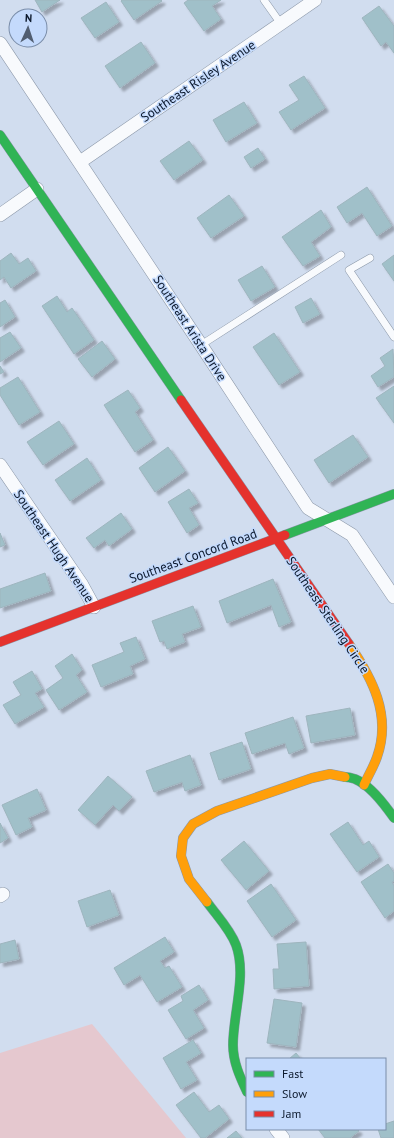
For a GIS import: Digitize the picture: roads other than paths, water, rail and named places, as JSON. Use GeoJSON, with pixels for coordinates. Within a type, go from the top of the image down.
{"type":"FeatureCollection","features":[{"type":"Feature","properties":{"kind":"street","name":"Southeast Risley Avenue"},"geometry":{"type":"LineString","coordinates":[[80,162],[316,0]]}},
{"type":"Feature","properties":{"kind":"street","name":"Southeast Arista Drive"},"geometry":{"type":"LineString","coordinates":[[0,43],[201,344],[308,508],[352,535],[394,597]]}},
{"type":"Feature","properties":{"kind":"street"},"geometry":{"type":"LineString","coordinates":[[0,135],[277,539]]}},
{"type":"Feature","properties":{"kind":"street"},"geometry":{"type":"LineString","coordinates":[[0,215],[37,189]]}},
{"type":"Feature","properties":{"kind":"street","name":"Southeast Hugh Avenue"},"geometry":{"type":"LineString","coordinates":[[0,465],[82,585],[94,607]]}},
{"type":"Feature","properties":{"kind":"street","name":"Southeast Concord Road"},"geometry":{"type":"LineString","coordinates":[[0,642],[394,494]]}},
{"type":"Feature","properties":{"kind":"street","name":"Southeast Sterling Circle"},"geometry":{"type":"LineString","coordinates":[[277,539],[364,665],[375,690],[380,705],[383,733],[377,756],[364,785]]}},
{"type":"Feature","properties":{"kind":"street"},"geometry":{"type":"LineString","coordinates":[[246,1091],[236,1067],[233,1046],[240,977],[240,962],[236,945],[229,932],[189,879],[181,856],[183,838],[193,824],[217,811],[312,778],[330,774],[355,779],[364,785],[384,803],[394,818]]}},
{"type":"Feature","properties":{"kind":"street"},"geometry":{"type":"LineString","coordinates":[[277,1130],[283,1138]]}},
{"type":"Feature","properties":{"kind":"lane"},"geometry":{"type":"LineString","coordinates":[[264,0],[281,24]]}},
{"type":"Feature","properties":{"kind":"lane"},"geometry":{"type":"LineString","coordinates":[[201,344],[341,256]]}},
{"type":"Feature","properties":{"kind":"lane"},"geometry":{"type":"LineString","coordinates":[[370,258],[349,270],[394,337]]}}]}
